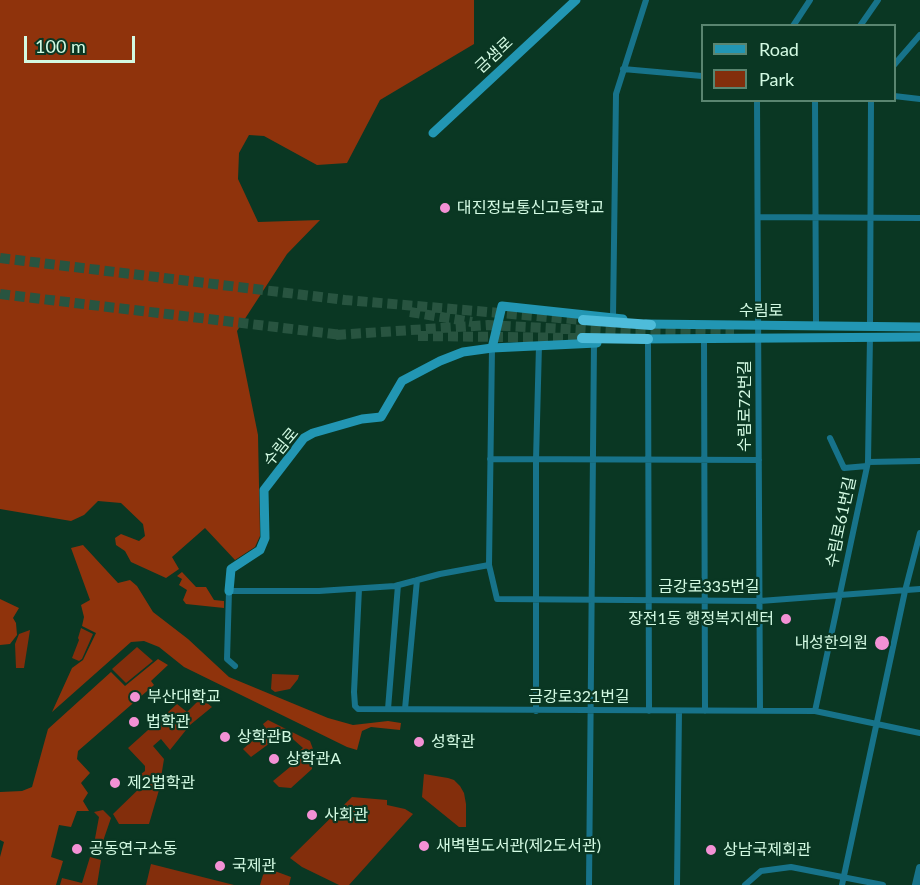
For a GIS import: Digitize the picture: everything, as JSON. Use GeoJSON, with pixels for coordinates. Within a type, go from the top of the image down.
{"type":"FeatureCollection","features":[{"type":"Feature","properties":{"kind":"highway"},"geometry":{"type":"LineString","coordinates":[[583,320],[610,320],[651,325]]}},
{"type":"Feature","properties":{"kind":"highway"},"geometry":{"type":"LineString","coordinates":[[582,338],[648,339]]}},
{"type":"Feature","properties":{"kind":"main road","name":"금샘로"},"geometry":{"type":"LineString","coordinates":[[433,133],[576,0]]}},
{"type":"Feature","properties":{"kind":"main road"},"geometry":{"type":"LineString","coordinates":[[492,348],[502,306],[610,320]]}},
{"type":"Feature","properties":{"kind":"main road","name":"수림로"},"geometry":{"type":"LineString","coordinates":[[651,325],[816,326],[920,337]]}},
{"type":"Feature","properties":{"kind":"main road","name":"수림로"},"geometry":{"type":"LineString","coordinates":[[229,591],[231,569],[260,550],[265,538],[264,490],[304,438],[313,433],[362,419],[381,417],[402,381],[456,355],[492,348],[539,345],[648,339],[758,338],[920,327]]}},
{"type":"Feature","properties":{"kind":"street"},"geometry":{"type":"LineString","coordinates":[[610,320],[616,94],[646,0]]}},
{"type":"Feature","properties":{"kind":"street"},"geometry":{"type":"LineString","coordinates":[[794,24],[810,0]]}},
{"type":"Feature","properties":{"kind":"street"},"geometry":{"type":"LineString","coordinates":[[861,24],[878,0]]}},
{"type":"Feature","properties":{"kind":"street"},"geometry":{"type":"LineString","coordinates":[[896,63],[920,35]]}},
{"type":"Feature","properties":{"kind":"street"},"geometry":{"type":"LineString","coordinates":[[623,69],[701,76]]}},
{"type":"Feature","properties":{"kind":"street"},"geometry":{"type":"LineString","coordinates":[[896,96],[920,99]]}},
{"type":"Feature","properties":{"kind":"street","name":"수림로72번길"},"geometry":{"type":"LineString","coordinates":[[758,102],[760,710]]}},
{"type":"Feature","properties":{"kind":"street"},"geometry":{"type":"LineString","coordinates":[[815,102],[816,326]]}},
{"type":"Feature","properties":{"kind":"street","name":"수림로61번길"},"geometry":{"type":"LineString","coordinates":[[815,711],[868,464],[871,102]]}},
{"type":"Feature","properties":{"kind":"street"},"geometry":{"type":"LineString","coordinates":[[758,217],[920,218]]}},
{"type":"Feature","properties":{"kind":"street"},"geometry":{"type":"LineString","coordinates":[[704,338],[705,711]]}},
{"type":"Feature","properties":{"kind":"street"},"geometry":{"type":"LineString","coordinates":[[648,339],[649,711]]}},
{"type":"Feature","properties":{"kind":"street"},"geometry":{"type":"LineString","coordinates":[[589,885],[594,343]]}},
{"type":"Feature","properties":{"kind":"street"},"geometry":{"type":"LineString","coordinates":[[536,711],[539,345]]}},
{"type":"Feature","properties":{"kind":"street"},"geometry":{"type":"LineString","coordinates":[[229,591],[360,589],[398,585],[440,573],[489,566],[492,348]]}},
{"type":"Feature","properties":{"kind":"street"},"geometry":{"type":"LineString","coordinates":[[830,438],[844,468],[920,461]]}},
{"type":"Feature","properties":{"kind":"street"},"geometry":{"type":"LineString","coordinates":[[490,459],[759,460]]}},
{"type":"Feature","properties":{"kind":"street"},"geometry":{"type":"LineString","coordinates":[[842,885],[905,591],[920,533]]}},
{"type":"Feature","properties":{"kind":"street","name":"금강로335번길"},"geometry":{"type":"LineString","coordinates":[[489,566],[497,600],[760,601],[920,590]]}},
{"type":"Feature","properties":{"kind":"street"},"geometry":{"type":"LineString","coordinates":[[405,709],[417,580]]}},
{"type":"Feature","properties":{"kind":"street"},"geometry":{"type":"LineString","coordinates":[[388,709],[398,585]]}},
{"type":"Feature","properties":{"kind":"street","name":"금강로321번길"},"geometry":{"type":"LineString","coordinates":[[360,589],[354,692],[358,709],[815,711],[920,733]]}},
{"type":"Feature","properties":{"kind":"street","name":"수림로"},"geometry":{"type":"LineString","coordinates":[[229,591],[226,659],[235,666]]}},
{"type":"Feature","properties":{"kind":"street"},"geometry":{"type":"LineString","coordinates":[[677,885],[679,711]]}},
{"type":"Feature","properties":{"kind":"street"},"geometry":{"type":"LineString","coordinates":[[745,885],[761,871],[791,867],[883,885]]}},
{"type":"Feature","properties":{"kind":"street"},"geometry":{"type":"LineString","coordinates":[[916,885],[920,868]]}},
{"type":"Feature","properties":{"kind":"green space"},"geometry":{"type":"Polygon","coordinates":[[[81,628],[93,634],[79,661],[72,658],[81,628]]]}},
{"type":"Feature","properties":{"kind":"green space"},"geometry":{"type":"Polygon","coordinates":[[[30,630],[24,668],[16,668],[15,644],[19,634],[30,630]]]}},
{"type":"Feature","properties":{"kind":"green space"},"geometry":{"type":"Polygon","coordinates":[[[137,647],[153,661],[126,683],[112,669],[137,647]]]}},
{"type":"Feature","properties":{"kind":"green space"},"geometry":{"type":"Polygon","coordinates":[[[272,674],[299,675],[290,689],[275,692],[271,689],[272,674]]]}},
{"type":"Feature","properties":{"kind":"green space"},"geometry":{"type":"Polygon","coordinates":[[[201,698],[212,707],[190,725],[170,750],[161,739],[153,746],[164,759],[159,790],[149,824],[119,824],[113,814],[146,782],[141,774],[145,771],[145,766],[128,748],[177,704],[187,712],[201,698]]]}},
{"type":"Feature","properties":{"kind":"green space"},"geometry":{"type":"Polygon","coordinates":[[[268,720],[310,741],[313,749],[312,769],[291,788],[279,787],[273,781],[301,758],[297,753],[303,748],[285,732],[251,757],[243,749],[266,729],[263,724],[268,720]]]}},
{"type":"Feature","properties":{"kind":"green space"},"geometry":{"type":"Polygon","coordinates":[[[424,774],[454,780],[460,786],[466,804],[466,827],[459,827],[422,797],[424,774]]]}},
{"type":"Feature","properties":{"kind":"green space"},"geometry":{"type":"Polygon","coordinates":[[[352,797],[387,800],[387,805],[405,809],[413,814],[349,885],[339,885],[302,867],[290,858],[352,797]]]}},
{"type":"Feature","properties":{"kind":"green space"},"geometry":{"type":"Polygon","coordinates":[[[103,810],[111,818],[101,847],[94,844],[99,817],[94,812],[103,810]]]}},
{"type":"Feature","properties":{"kind":"green space"},"geometry":{"type":"Polygon","coordinates":[[[90,857],[101,860],[97,885],[60,885],[62,878],[82,883],[90,857]]]}},
{"type":"Feature","properties":{"kind":"green space"},"geometry":{"type":"Polygon","coordinates":[[[151,864],[234,885],[146,885],[151,864]]]}},
{"type":"Feature","properties":{"kind":"green space"},"geometry":{"type":"Polygon","coordinates":[[[272,870],[291,877],[289,885],[260,885],[263,875],[272,870]]]}},
{"type":"Feature","properties":{"kind":"shaded area"},"geometry":{"type":"Polygon","coordinates":[[[0,0],[474,0],[474,44],[380,100],[347,163],[317,165],[264,136],[249,135],[239,153],[238,179],[258,222],[320,220],[287,254],[237,331],[258,435],[260,536],[255,547],[235,560],[205,528],[172,557],[179,569],[166,578],[131,562],[125,551],[116,545],[115,538],[121,534],[139,541],[145,536],[143,524],[121,503],[98,501],[84,515],[71,521],[0,509],[0,0]]]}},
{"type":"Feature","properties":{"kind":"shaded area"},"geometry":{"type":"Polygon","coordinates":[[[83,545],[118,583],[130,580],[137,586],[153,612],[188,639],[229,677],[328,718],[353,725],[388,721],[401,723],[400,730],[371,727],[362,731],[357,750],[347,747],[184,667],[159,647],[144,641],[131,642],[52,712],[72,668],[83,660],[96,633],[82,626],[84,617],[81,605],[90,600],[71,548],[83,545]]]}},
{"type":"Feature","properties":{"kind":"shaded area"},"geometry":{"type":"Polygon","coordinates":[[[182,572],[196,587],[206,587],[214,600],[224,601],[224,608],[186,604],[183,600],[187,590],[179,585],[182,579],[177,576],[182,572]]]}},
{"type":"Feature","properties":{"kind":"shaded area"},"geometry":{"type":"Polygon","coordinates":[[[0,599],[19,608],[13,618],[17,635],[10,644],[0,645],[0,599]]]}},
{"type":"Feature","properties":{"kind":"shaded area"},"geometry":{"type":"Polygon","coordinates":[[[158,659],[168,665],[151,681],[154,685],[78,751],[77,759],[90,773],[81,783],[88,793],[83,801],[89,811],[77,811],[71,827],[59,825],[51,857],[63,861],[56,885],[0,885],[0,857],[4,842],[0,840],[0,792],[22,791],[32,787],[48,729],[111,672],[125,686],[158,659]]]}},
{"type":"Feature","properties":{"kind":"tunnel"},"geometry":{"type":"LineString","coordinates":[[0,258],[345,300],[583,320]]}},
{"type":"Feature","properties":{"kind":"tunnel"},"geometry":{"type":"LineString","coordinates":[[0,294],[342,335]]}},
{"type":"Feature","properties":{"kind":"tunnel"},"geometry":{"type":"LineString","coordinates":[[410,312],[472,322]]}},
{"type":"Feature","properties":{"kind":"tunnel"},"geometry":{"type":"LineString","coordinates":[[336,335],[488,325],[626,332],[734,334]]}},
{"type":"Feature","properties":{"kind":"tunnel"},"geometry":{"type":"LineString","coordinates":[[418,336],[582,338]]}},
{"type":"Feature","properties":{"kind":"place","name":"대진정보통신고등학교"},"geometry":{"type":"Point","coordinates":[445,208]}},
{"type":"Feature","properties":{"kind":"place","name":"장전1동 행정복지센터"},"geometry":{"type":"Point","coordinates":[786,619]}},
{"type":"Feature","properties":{"kind":"place","name":"내성한의원"},"geometry":{"type":"Point","coordinates":[882,643]}},
{"type":"Feature","properties":{"kind":"place","name":"부산대학교"},"geometry":{"type":"Point","coordinates":[135,697]}},
{"type":"Feature","properties":{"kind":"place","name":"법학관"},"geometry":{"type":"Point","coordinates":[134,722]}},
{"type":"Feature","properties":{"kind":"place","name":"상학관B"},"geometry":{"type":"Point","coordinates":[225,737]}},
{"type":"Feature","properties":{"kind":"place","name":"성학관"},"geometry":{"type":"Point","coordinates":[419,742]}},
{"type":"Feature","properties":{"kind":"place","name":"상학관A"},"geometry":{"type":"Point","coordinates":[274,759]}},
{"type":"Feature","properties":{"kind":"place","name":"제2법학관"},"geometry":{"type":"Point","coordinates":[115,783]}},
{"type":"Feature","properties":{"kind":"place","name":"사회관"},"geometry":{"type":"Point","coordinates":[312,815]}},
{"type":"Feature","properties":{"kind":"place","name":"새벽벌도서관(제2도서관)"},"geometry":{"type":"Point","coordinates":[424,846]}},
{"type":"Feature","properties":{"kind":"place","name":"공동연구소동"},"geometry":{"type":"Point","coordinates":[77,849]}},
{"type":"Feature","properties":{"kind":"place","name":"상남국제회관"},"geometry":{"type":"Point","coordinates":[711,850]}},
{"type":"Feature","properties":{"kind":"place","name":"국제관"},"geometry":{"type":"Point","coordinates":[220,866]}}]}
